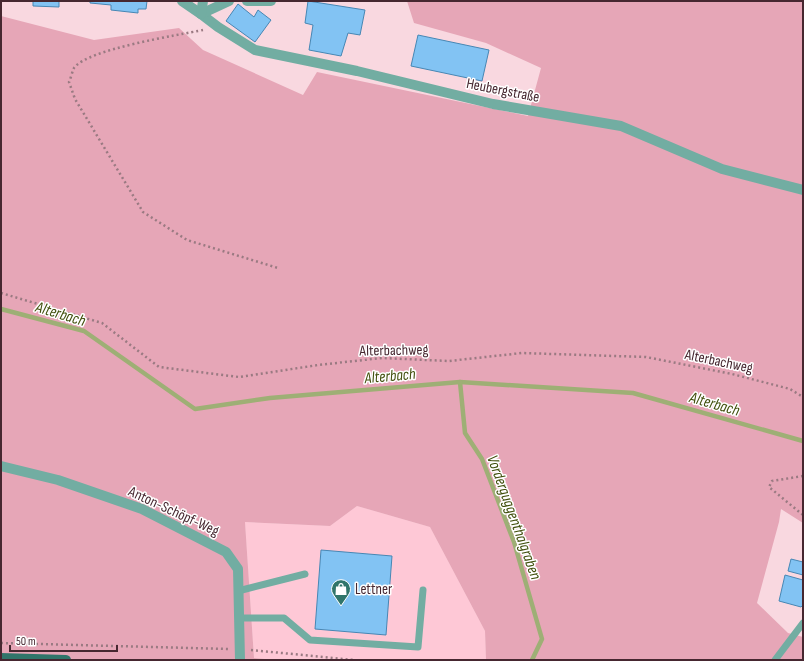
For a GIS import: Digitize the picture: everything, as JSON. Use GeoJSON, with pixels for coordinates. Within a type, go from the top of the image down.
{"type":"FeatureCollection","features":[{"type":"Feature","properties":{"kind":"main road"},"geometry":{"type":"LineString","coordinates":[[1,658],[66,660]]}},
{"type":"Feature","properties":{"kind":"street","name":"Heubergstraße"},"geometry":{"type":"LineString","coordinates":[[182,1],[218,27],[255,50],[358,71],[493,104],[621,126],[722,169],[803,190]]}},
{"type":"Feature","properties":{"kind":"street"},"geometry":{"type":"LineString","coordinates":[[201,14],[203,1]]}},
{"type":"Feature","properties":{"kind":"street"},"geometry":{"type":"LineString","coordinates":[[201,14],[229,1]]}},
{"type":"Feature","properties":{"kind":"street"},"geometry":{"type":"LineString","coordinates":[[247,1],[271,1]]}},
{"type":"Feature","properties":{"kind":"street","name":"Anton-Schöpf-Weg"},"geometry":{"type":"LineString","coordinates":[[1,466],[58,480],[142,509],[226,552],[238,569],[240,660]]}},
{"type":"Feature","properties":{"kind":"lane"},"geometry":{"type":"LineString","coordinates":[[238,591],[304,574]]}},
{"type":"Feature","properties":{"kind":"lane"},"geometry":{"type":"LineString","coordinates":[[239,618],[284,618],[310,640],[418,647],[423,590]]}},
{"type":"Feature","properties":{"kind":"lane"},"geometry":{"type":"LineString","coordinates":[[775,660],[803,623]]}},
{"type":"Feature","properties":{"kind":"path"},"geometry":{"type":"LineString","coordinates":[[218,27],[136,43],[87,58],[75,67],[69,82],[75,99],[143,212],[187,240],[278,268]]}},
{"type":"Feature","properties":{"kind":"path","name":"Alterbachweg"},"geometry":{"type":"LineString","coordinates":[[1,293],[102,323],[160,367],[239,377],[318,365],[382,358],[449,361],[522,353],[646,357],[732,374],[790,389],[803,397]]}},
{"type":"Feature","properties":{"kind":"path"},"geometry":{"type":"LineString","coordinates":[[803,476],[772,481],[769,487],[803,515]]}},
{"type":"Feature","properties":{"kind":"path"},"geometry":{"type":"LineString","coordinates":[[1,643],[240,649],[354,660]]}},
{"type":"Feature","properties":{"kind":"shaded area"},"geometry":{"type":"Polygon","coordinates":[[[407,1],[803,1],[803,523],[781,509],[779,522],[757,603],[788,633],[803,637],[803,660],[486,660],[485,631],[430,527],[357,506],[330,526],[245,522],[254,658],[276,660],[1,660],[1,16],[94,40],[179,28],[203,50],[303,95],[317,72],[528,116],[541,68],[486,43],[414,23],[407,1]]]}},
{"type":"Feature","properties":{"kind":"shaded area"},"geometry":{"type":"Polygon","coordinates":[[[357,506],[430,527],[485,631],[486,660],[276,660],[254,658],[245,522],[330,526],[357,506]]]}},
{"type":"Feature","properties":{"kind":"building"},"geometry":{"type":"Polygon","coordinates":[[[33,1],[59,1],[59,7],[33,6],[33,1]]]}},
{"type":"Feature","properties":{"kind":"building"},"geometry":{"type":"Polygon","coordinates":[[[90,1],[147,1],[146,9],[138,9],[138,13],[111,10],[111,5],[90,3],[90,1]]]}},
{"type":"Feature","properties":{"kind":"building"},"geometry":{"type":"Polygon","coordinates":[[[308,1],[365,10],[360,35],[348,33],[341,56],[309,50],[313,25],[305,23],[308,1]]]}},
{"type":"Feature","properties":{"kind":"building"},"geometry":{"type":"Polygon","coordinates":[[[238,4],[254,17],[258,10],[271,20],[255,42],[226,21],[238,4]]]}},
{"type":"Feature","properties":{"kind":"building"},"geometry":{"type":"Polygon","coordinates":[[[418,35],[489,50],[482,81],[411,66],[418,35]]]}},
{"type":"Feature","properties":{"kind":"building"},"geometry":{"type":"Polygon","coordinates":[[[321,550],[392,556],[386,635],[315,629],[321,550]]]}},
{"type":"Feature","properties":{"kind":"building"},"geometry":{"type":"Polygon","coordinates":[[[791,559],[803,562],[803,575],[788,571],[791,559]]]}},
{"type":"Feature","properties":{"kind":"building"},"geometry":{"type":"Polygon","coordinates":[[[785,575],[803,580],[803,605],[801,607],[779,601],[785,575]]]}},
{"type":"Feature","properties":{"kind":"waterway","name":"Alterbach"},"geometry":{"type":"LineString","coordinates":[[1,309],[84,331],[195,409],[270,398],[460,382],[633,393],[803,441]]}},
{"type":"Feature","properties":{"kind":"waterway","name":"Vorderguggenthalgraben"},"geometry":{"type":"LineString","coordinates":[[460,382],[465,433],[482,459],[514,542],[542,639],[532,660]]}},
{"type":"Feature","properties":{"kind":"place","name":"Lettner"},"geometry":{"type":"Point","coordinates":[341,606]}}]}
